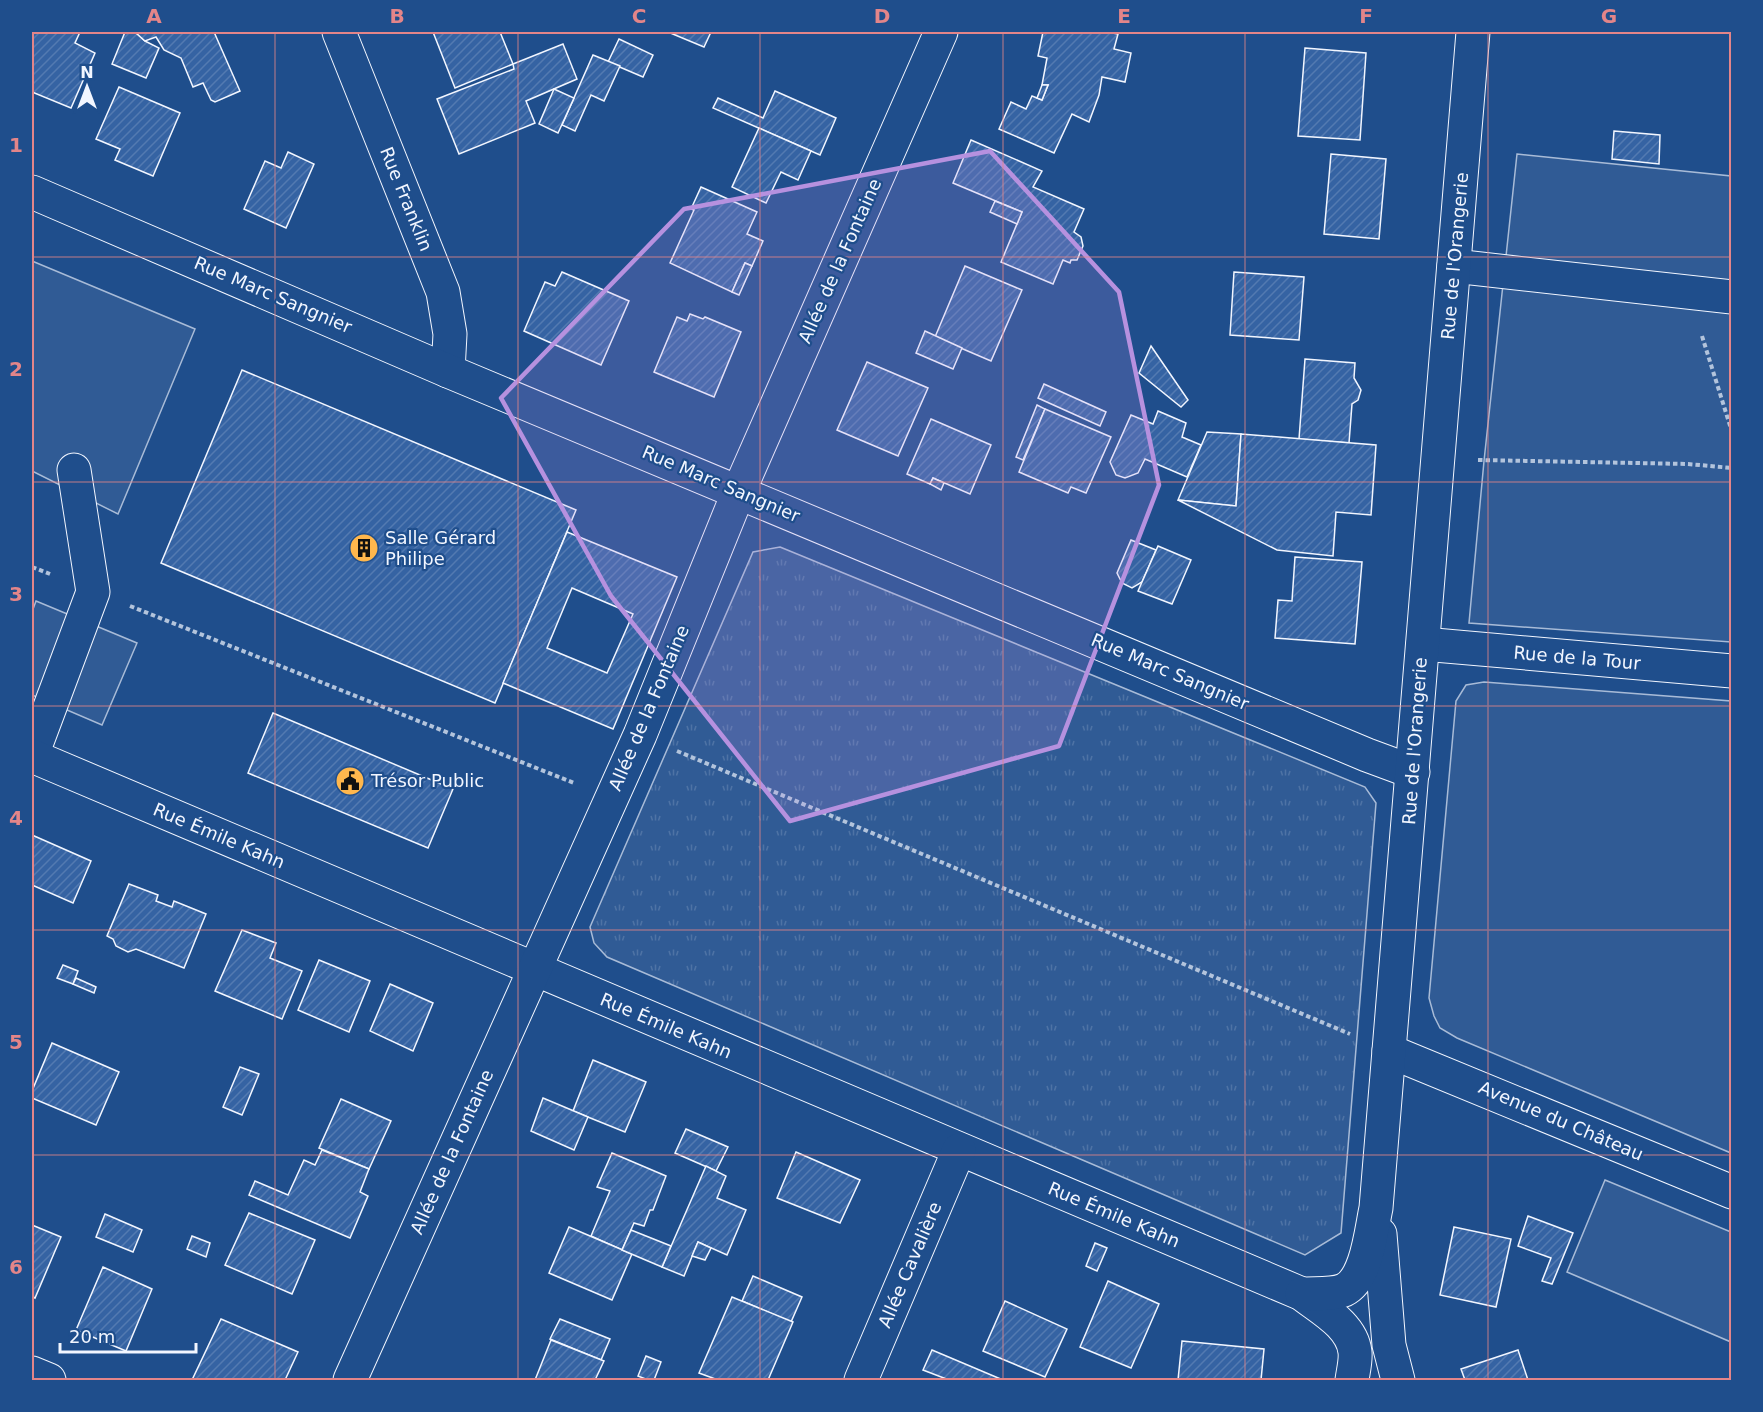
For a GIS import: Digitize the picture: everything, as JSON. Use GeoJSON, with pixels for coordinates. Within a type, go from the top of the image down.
{"type":"FeatureCollection","features":[{"type":"Feature","properties":{"kind":"street","name":"Rue Franklin"},"geometry":{"type":"LineString","coordinates":[[339,32],[443,292],[450,334],[448,371]]}},
{"type":"Feature","properties":{"kind":"street","name":"Allée de la Fontaine"},"geometry":{"type":"LineString","coordinates":[[350,1380],[640,735],[739,491],[941,32]]}},
{"type":"Feature","properties":{"kind":"street","name":"Rue de l'Orangerie"},"geometry":{"type":"LineString","coordinates":[[1302,1294],[1343,1290],[1354,1283],[1362,1269],[1376,1208],[1473,32]]}},
{"type":"Feature","properties":{"kind":"street","name":"Rue Marc Sangnier"},"geometry":{"type":"LineString","coordinates":[[32,192],[448,371],[1413,772]]}},
{"type":"Feature","properties":{"kind":"street"},"geometry":{"type":"LineString","coordinates":[[1454,266],[1731,297]]}},
{"type":"Feature","properties":{"kind":"street"},"geometry":{"type":"LineString","coordinates":[[32,756],[93,592],[74,470]]}},
{"type":"Feature","properties":{"kind":"street","name":"Rue de la Tour"},"geometry":{"type":"LineString","coordinates":[[1423,644],[1731,671]]}},
{"type":"Feature","properties":{"kind":"street","name":"Rue Émile Kahn"},"geometry":{"type":"LineString","coordinates":[[32,756],[1302,1294]]}},
{"type":"Feature","properties":{"kind":"street","name":"Avenue du Château"},"geometry":{"type":"LineString","coordinates":[[1389,1051],[1731,1192]]}},
{"type":"Feature","properties":{"kind":"street","name":"Allée Cavalière"},"geometry":{"type":"LineString","coordinates":[[861,1380],[958,1150]]}},
{"type":"Feature","properties":{"kind":"street"},"geometry":{"type":"LineString","coordinates":[[1376,1208],[1389,1344],[1398,1380]]}},
{"type":"Feature","properties":{"kind":"street"},"geometry":{"type":"LineString","coordinates":[[1302,1294],[1341,1325],[1350,1338],[1355,1352],[1352,1380]]}},
{"type":"Feature","properties":{"kind":"street"},"geometry":{"type":"LineString","coordinates":[[32,1373],[49,1380]]}},
{"type":"Feature","properties":{"kind":"path"},"geometry":{"type":"LineString","coordinates":[[1687,292],[1731,432]]}},
{"type":"Feature","properties":{"kind":"path"},"geometry":{"type":"LineString","coordinates":[[1438,459],[1688,464],[1731,468]]}},
{"type":"Feature","properties":{"kind":"path"},"geometry":{"type":"LineString","coordinates":[[32,567],[611,798]]}},
{"type":"Feature","properties":{"kind":"path"},"geometry":{"type":"LineString","coordinates":[[640,735],[1389,1051]]}},
{"type":"Feature","properties":{"kind":"highlighted area"},"geometry":{"type":"Polygon","coordinates":[[[990,151],[1119,292],[1159,485],[1059,746],[790,821],[611,596],[501,398],[684,209],[990,151]]]}},
{"type":"Feature","properties":{"kind":"shaded area"},"geometry":{"type":"Polygon","coordinates":[[[1517,154],[1731,176],[1731,642],[1469,623],[1517,154]]]}},
{"type":"Feature","properties":{"kind":"shaded area"},"geometry":{"type":"Polygon","coordinates":[[[32,261],[195,329],[118,514],[32,471],[32,261]]]}},
{"type":"Feature","properties":{"kind":"shaded area"},"geometry":{"type":"Polygon","coordinates":[[[36,601],[137,643],[102,725],[32,695],[32,612],[36,601]]]}},
{"type":"Feature","properties":{"kind":"shaded area"},"geometry":{"type":"Polygon","coordinates":[[[1484,682],[1731,701],[1731,1153],[1457,1038],[1440,1028],[1429,998],[1456,701],[1466,685],[1484,682]]]}},
{"type":"Feature","properties":{"kind":"shaded area"},"geometry":{"type":"Polygon","coordinates":[[[1605,1180],[1731,1232],[1731,1342],[1567,1272],[1605,1180]]]}},
{"type":"Feature","properties":{"kind":"green space"},"geometry":{"type":"Polygon","coordinates":[[[780,547],[1365,787],[1376,803],[1341,1233],[1305,1255],[607,957],[594,943],[590,927],[753,552],[780,547]]]}},
{"type":"Feature","properties":{"kind":"building"},"geometry":{"type":"Polygon","coordinates":[[[32,32],[80,32],[75,43],[95,53],[71,108],[32,92],[32,32]]]}},
{"type":"Feature","properties":{"kind":"building"},"geometry":{"type":"Polygon","coordinates":[[[125,32],[135,32],[145,41],[159,48],[146,78],[112,64],[125,32]]]}},
{"type":"Feature","properties":{"kind":"building"},"geometry":{"type":"Polygon","coordinates":[[[135,32],[214,32],[240,91],[215,102],[211,100],[203,83],[193,87],[181,58],[164,50],[156,37],[145,41],[135,32]]]}},
{"type":"Feature","properties":{"kind":"building"},"geometry":{"type":"Polygon","coordinates":[[[433,32],[500,32],[513,64],[455,88],[433,32]]]}},
{"type":"Feature","properties":{"kind":"building"},"geometry":{"type":"Polygon","coordinates":[[[668,32],[711,32],[704,47],[668,32]]]}},
{"type":"Feature","properties":{"kind":"building"},"geometry":{"type":"Polygon","coordinates":[[[1043,32],[1118,34],[1114,49],[1131,53],[1125,82],[1102,77],[1099,95],[1089,122],[1072,114],[1054,153],[999,129],[1011,102],[1026,109],[1032,96],[1042,100],[1048,85],[1042,85],[1047,58],[1038,56],[1043,32]]]}},
{"type":"Feature","properties":{"kind":"building"},"geometry":{"type":"Polygon","coordinates":[[[619,39],[653,55],[643,77],[608,62],[619,39]]]}},
{"type":"Feature","properties":{"kind":"building"},"geometry":{"type":"Polygon","coordinates":[[[563,44],[577,79],[526,101],[535,123],[459,154],[437,99],[514,69],[513,64],[563,44]]]}},
{"type":"Feature","properties":{"kind":"building"},"geometry":{"type":"Polygon","coordinates":[[[1305,48],[1366,53],[1360,140],[1298,136],[1305,48]]]}},
{"type":"Feature","properties":{"kind":"building"},"geometry":{"type":"Polygon","coordinates":[[[593,55],[620,66],[604,101],[591,95],[575,131],[562,125],[593,55]]]}},
{"type":"Feature","properties":{"kind":"building"},"geometry":{"type":"Polygon","coordinates":[[[1042,85],[1048,85],[1042,100],[1037,98],[1042,85]]]}},
{"type":"Feature","properties":{"kind":"building"},"geometry":{"type":"Polygon","coordinates":[[[119,87],[180,113],[153,176],[115,160],[120,149],[96,139],[119,87]]]}},
{"type":"Feature","properties":{"kind":"building"},"geometry":{"type":"Polygon","coordinates":[[[554,89],[574,98],[558,133],[539,124],[554,89]]]}},
{"type":"Feature","properties":{"kind":"building"},"geometry":{"type":"Polygon","coordinates":[[[775,91],[836,118],[820,155],[713,108],[718,98],[763,118],[775,91]]]}},
{"type":"Feature","properties":{"kind":"building"},"geometry":{"type":"Polygon","coordinates":[[[759,128],[811,151],[798,180],[781,172],[766,203],[732,187],[759,128]]]}},
{"type":"Feature","properties":{"kind":"building"},"geometry":{"type":"Polygon","coordinates":[[[1614,131],[1660,135],[1659,164],[1612,159],[1614,131]]]}},
{"type":"Feature","properties":{"kind":"building"},"geometry":{"type":"Polygon","coordinates":[[[971,140],[1042,171],[1033,187],[1084,209],[1074,232],[1081,237],[1083,246],[1077,260],[1071,260],[1070,263],[1063,260],[1053,284],[1001,262],[1022,212],[953,183],[971,140]]]}},
{"type":"Feature","properties":{"kind":"building"},"geometry":{"type":"Polygon","coordinates":[[[288,152],[314,164],[286,228],[244,209],[265,161],[281,168],[288,152]]]}},
{"type":"Feature","properties":{"kind":"building"},"geometry":{"type":"Polygon","coordinates":[[[1331,154],[1386,159],[1379,239],[1324,234],[1331,154]]]}},
{"type":"Feature","properties":{"kind":"building"},"geometry":{"type":"Polygon","coordinates":[[[701,187],[757,212],[747,234],[763,241],[752,266],[745,263],[732,292],[670,263],[694,210],[691,209],[701,187]]]}},
{"type":"Feature","properties":{"kind":"building"},"geometry":{"type":"Polygon","coordinates":[[[995,201],[1022,212],[1017,224],[990,212],[995,201]]]}},
{"type":"Feature","properties":{"kind":"building"},"geometry":{"type":"Polygon","coordinates":[[[745,263],[752,266],[739,295],[732,292],[745,263]]]}},
{"type":"Feature","properties":{"kind":"building"},"geometry":{"type":"Polygon","coordinates":[[[965,266],[1022,290],[991,361],[935,337],[965,266]]]}},
{"type":"Feature","properties":{"kind":"building"},"geometry":{"type":"Polygon","coordinates":[[[562,272],[629,301],[601,365],[524,331],[545,282],[555,286],[562,272]]]}},
{"type":"Feature","properties":{"kind":"building"},"geometry":{"type":"Polygon","coordinates":[[[1234,272],[1304,277],[1299,340],[1230,335],[1234,272]]]}},
{"type":"Feature","properties":{"kind":"building"},"geometry":{"type":"Polygon","coordinates":[[[690,314],[703,319],[705,317],[741,332],[714,397],[654,372],[677,317],[687,321],[690,314]]]}},
{"type":"Feature","properties":{"kind":"building"},"geometry":{"type":"Polygon","coordinates":[[[925,331],[962,348],[953,369],[916,353],[925,331]]]}},
{"type":"Feature","properties":{"kind":"building"},"geometry":{"type":"Polygon","coordinates":[[[1151,346],[1188,400],[1181,407],[1139,373],[1151,346]]]}},
{"type":"Feature","properties":{"kind":"building"},"geometry":{"type":"Polygon","coordinates":[[[1305,359],[1355,363],[1354,378],[1361,390],[1358,400],[1352,404],[1349,443],[1299,439],[1305,359]]]}},
{"type":"Feature","properties":{"kind":"building"},"geometry":{"type":"Polygon","coordinates":[[[867,362],[928,388],[898,456],[837,430],[867,362]]]}},
{"type":"Feature","properties":{"kind":"building","name":"Salle Gérard Philipe"},"geometry":{"type":"Polygon","coordinates":[[[242,370],[576,510],[495,703],[161,563],[242,370]]]}},
{"type":"Feature","properties":{"kind":"building"},"geometry":{"type":"Polygon","coordinates":[[[1044,384],[1106,412],[1100,426],[1038,398],[1044,384]]]}},
{"type":"Feature","properties":{"kind":"building"},"geometry":{"type":"Polygon","coordinates":[[[1037,405],[1045,409],[1023,460],[1016,457],[1037,405]]]}},
{"type":"Feature","properties":{"kind":"building"},"geometry":{"type":"Polygon","coordinates":[[[1045,409],[1111,437],[1086,493],[1071,487],[1068,493],[1019,472],[1045,409]]]}},
{"type":"Feature","properties":{"kind":"building"},"geometry":{"type":"Polygon","coordinates":[[[1158,411],[1186,423],[1182,437],[1201,445],[1187,477],[1145,459],[1138,473],[1125,478],[1116,475],[1110,462],[1131,415],[1153,424],[1158,411]]]}},
{"type":"Feature","properties":{"kind":"building"},"geometry":{"type":"Polygon","coordinates":[[[931,419],[991,445],[970,494],[933,478],[930,484],[907,474],[931,419]]]}},
{"type":"Feature","properties":{"kind":"building"},"geometry":{"type":"Polygon","coordinates":[[[1207,432],[1241,434],[1236,506],[1178,500],[1207,432]]]}},
{"type":"Feature","properties":{"kind":"building"},"geometry":{"type":"Polygon","coordinates":[[[1241,434],[1376,445],[1371,515],[1336,512],[1333,556],[1277,550],[1178,500],[1236,506],[1241,434]]]}},
{"type":"Feature","properties":{"kind":"building"},"geometry":{"type":"Polygon","coordinates":[[[933,478],[944,483],[941,490],[930,484],[933,478]]]}},
{"type":"Feature","properties":{"kind":"building"},"geometry":{"type":"Polygon","coordinates":[[[567,532],[677,577],[613,729],[503,683],[567,532]],[[572,588],[547,648],[607,673],[633,614],[572,588]]]}},
{"type":"Feature","properties":{"kind":"building"},"geometry":{"type":"Polygon","coordinates":[[[1131,540],[1156,550],[1142,582],[1132,588],[1122,583],[1117,573],[1131,540]]]}},
{"type":"Feature","properties":{"kind":"building"},"geometry":{"type":"Polygon","coordinates":[[[1158,546],[1191,560],[1172,604],[1138,591],[1158,546]]]}},
{"type":"Feature","properties":{"kind":"building"},"geometry":{"type":"Polygon","coordinates":[[[1295,557],[1362,562],[1355,644],[1275,638],[1278,600],[1292,601],[1295,557]]]}},
{"type":"Feature","properties":{"kind":"building","name":"Trésor Public"},"geometry":{"type":"Polygon","coordinates":[[[273,713],[453,789],[428,848],[248,773],[273,713]]]}},
{"type":"Feature","properties":{"kind":"building"},"geometry":{"type":"Polygon","coordinates":[[[32,835],[91,861],[73,903],[32,885],[32,835]]]}},
{"type":"Feature","properties":{"kind":"building"},"geometry":{"type":"Polygon","coordinates":[[[129,884],[158,895],[156,901],[172,907],[174,901],[206,914],[184,968],[136,949],[128,952],[116,946],[113,939],[107,936],[129,884]]]}},
{"type":"Feature","properties":{"kind":"building"},"geometry":{"type":"Polygon","coordinates":[[[242,930],[276,943],[270,958],[302,971],[282,1019],[215,991],[242,930]]]}},
{"type":"Feature","properties":{"kind":"building"},"geometry":{"type":"Polygon","coordinates":[[[319,960],[370,981],[349,1032],[298,1010],[319,960]]]}},
{"type":"Feature","properties":{"kind":"building"},"geometry":{"type":"Polygon","coordinates":[[[63,965],[78,971],[73,984],[57,978],[63,965]]]}},
{"type":"Feature","properties":{"kind":"building"},"geometry":{"type":"Polygon","coordinates":[[[76,978],[96,987],[94,993],[73,984],[76,978]]]}},
{"type":"Feature","properties":{"kind":"building"},"geometry":{"type":"Polygon","coordinates":[[[390,984],[433,1003],[413,1051],[370,1031],[390,984]]]}},
{"type":"Feature","properties":{"kind":"building"},"geometry":{"type":"Polygon","coordinates":[[[52,1043],[119,1072],[96,1125],[32,1098],[32,1091],[52,1043]]]}},
{"type":"Feature","properties":{"kind":"building"},"geometry":{"type":"Polygon","coordinates":[[[593,1060],[646,1082],[625,1132],[573,1111],[593,1060]]]}},
{"type":"Feature","properties":{"kind":"building"},"geometry":{"type":"Polygon","coordinates":[[[240,1067],[259,1074],[242,1115],[223,1107],[240,1067]]]}},
{"type":"Feature","properties":{"kind":"building"},"geometry":{"type":"Polygon","coordinates":[[[543,1098],[588,1117],[574,1150],[531,1131],[543,1098]]]}},
{"type":"Feature","properties":{"kind":"building"},"geometry":{"type":"Polygon","coordinates":[[[341,1099],[391,1121],[369,1169],[319,1148],[341,1099]]]}},
{"type":"Feature","properties":{"kind":"building"},"geometry":{"type":"Polygon","coordinates":[[[686,1129],[728,1147],[716,1171],[675,1153],[686,1129]]]}},
{"type":"Feature","properties":{"kind":"building"},"geometry":{"type":"Polygon","coordinates":[[[322,1150],[369,1169],[360,1192],[368,1196],[350,1238],[249,1195],[255,1181],[288,1195],[304,1160],[315,1165],[322,1150]]]}},
{"type":"Feature","properties":{"kind":"building"},"geometry":{"type":"Polygon","coordinates":[[[796,1152],[860,1180],[840,1223],[777,1198],[796,1152]]]}},
{"type":"Feature","properties":{"kind":"building"},"geometry":{"type":"Polygon","coordinates":[[[612,1153],[666,1176],[644,1226],[634,1223],[622,1250],[591,1236],[610,1191],[597,1187],[612,1153]]]}},
{"type":"Feature","properties":{"kind":"building"},"geometry":{"type":"Polygon","coordinates":[[[706,1166],[726,1176],[717,1198],[746,1210],[727,1255],[698,1242],[684,1276],[662,1267],[706,1166]]]}},
{"type":"Feature","properties":{"kind":"building"},"geometry":{"type":"Polygon","coordinates":[[[249,1213],[315,1240],[292,1294],[225,1265],[249,1213]]]}},
{"type":"Feature","properties":{"kind":"building"},"geometry":{"type":"Polygon","coordinates":[[[105,1214],[142,1230],[133,1252],[96,1237],[105,1214]]]}},
{"type":"Feature","properties":{"kind":"building"},"geometry":{"type":"Polygon","coordinates":[[[1528,1216],[1573,1233],[1552,1284],[1542,1281],[1551,1258],[1518,1246],[1528,1216]]]}},
{"type":"Feature","properties":{"kind":"building"},"geometry":{"type":"Polygon","coordinates":[[[32,1225],[61,1237],[35,1298],[32,1296],[32,1225]]]}},
{"type":"Feature","properties":{"kind":"building"},"geometry":{"type":"Polygon","coordinates":[[[569,1227],[632,1254],[612,1300],[549,1273],[569,1227]]]}},
{"type":"Feature","properties":{"kind":"building"},"geometry":{"type":"Polygon","coordinates":[[[1454,1227],[1511,1239],[1496,1307],[1440,1295],[1454,1227]]]}},
{"type":"Feature","properties":{"kind":"building"},"geometry":{"type":"Polygon","coordinates":[[[631,1230],[671,1246],[662,1267],[622,1250],[631,1230]]]}},
{"type":"Feature","properties":{"kind":"building"},"geometry":{"type":"Polygon","coordinates":[[[192,1236],[210,1243],[206,1257],[187,1249],[192,1236]]]}},
{"type":"Feature","properties":{"kind":"building"},"geometry":{"type":"Polygon","coordinates":[[[698,1242],[711,1248],[705,1260],[692,1256],[698,1242]]]}},
{"type":"Feature","properties":{"kind":"building"},"geometry":{"type":"Polygon","coordinates":[[[1095,1243],[1107,1248],[1097,1271],[1086,1266],[1095,1243]]]}},
{"type":"Feature","properties":{"kind":"building"},"geometry":{"type":"Polygon","coordinates":[[[103,1267],[152,1289],[126,1351],[76,1330],[103,1267]]]}},
{"type":"Feature","properties":{"kind":"building"},"geometry":{"type":"Polygon","coordinates":[[[753,1276],[802,1297],[791,1322],[742,1301],[753,1276]]]}},
{"type":"Feature","properties":{"kind":"building"},"geometry":{"type":"Polygon","coordinates":[[[1108,1281],[1159,1304],[1131,1368],[1080,1347],[1108,1281]]]}},
{"type":"Feature","properties":{"kind":"building"},"geometry":{"type":"Polygon","coordinates":[[[732,1297],[793,1322],[768,1380],[718,1380],[699,1373],[732,1297]]]}},
{"type":"Feature","properties":{"kind":"building"},"geometry":{"type":"Polygon","coordinates":[[[1005,1301],[1067,1329],[1045,1377],[983,1351],[1005,1301]]]}},
{"type":"Feature","properties":{"kind":"building"},"geometry":{"type":"Polygon","coordinates":[[[221,1319],[298,1352],[285,1380],[192,1380],[221,1319]]]}},
{"type":"Feature","properties":{"kind":"building"},"geometry":{"type":"Polygon","coordinates":[[[560,1319],[610,1339],[601,1360],[550,1339],[560,1319]]]}},
{"type":"Feature","properties":{"kind":"building"},"geometry":{"type":"Polygon","coordinates":[[[551,1340],[604,1361],[595,1380],[535,1380],[551,1340]]]}},
{"type":"Feature","properties":{"kind":"building"},"geometry":{"type":"Polygon","coordinates":[[[1182,1341],[1264,1349],[1261,1380],[1178,1380],[1182,1341]]]}},
{"type":"Feature","properties":{"kind":"building"},"geometry":{"type":"Polygon","coordinates":[[[932,1350],[1003,1380],[949,1380],[923,1370],[932,1350]]]}},
{"type":"Feature","properties":{"kind":"building"},"geometry":{"type":"Polygon","coordinates":[[[1518,1350],[1528,1380],[1465,1380],[1461,1369],[1518,1350]]]}},
{"type":"Feature","properties":{"kind":"building"},"geometry":{"type":"Polygon","coordinates":[[[646,1356],[661,1362],[654,1380],[638,1376],[646,1356]]]}},
{"type":"Feature","properties":{"kind":"place","name":"Salle Gérard Philipe"},"geometry":{"type":"Point","coordinates":[364,548]}},
{"type":"Feature","properties":{"kind":"place","name":"Trésor Public"},"geometry":{"type":"Point","coordinates":[350,781]}}]}
